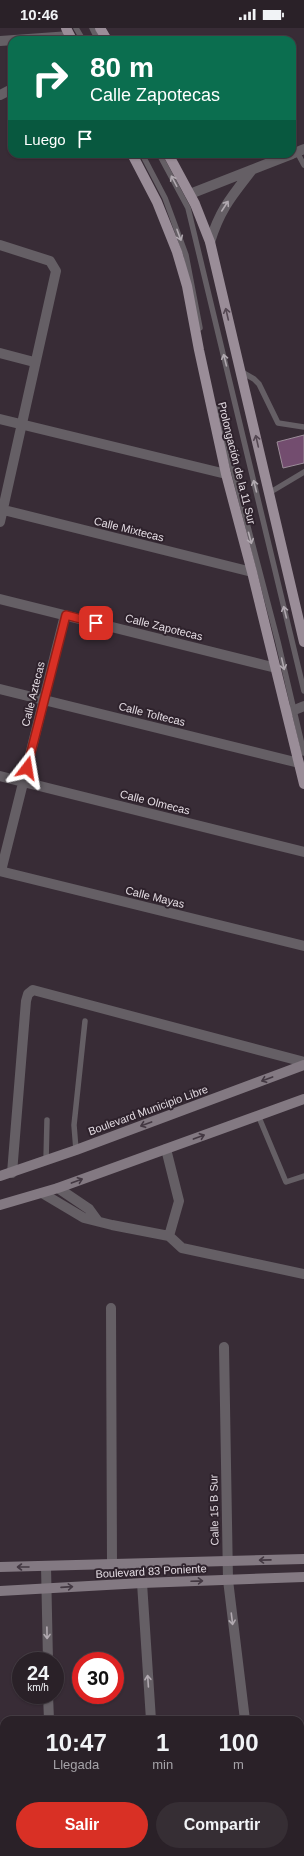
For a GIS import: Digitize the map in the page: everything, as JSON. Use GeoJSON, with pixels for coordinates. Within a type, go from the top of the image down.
{"type":"FeatureCollection","features":[{"type":"Feature","properties":{"kind":"main road","name":"Prolongación de la 11 Sur"},"geometry":{"type":"LineString","coordinates":[[134,158],[157,202],[177,252],[183,272],[226,474],[276,668],[290,712],[304,784]]}},
{"type":"Feature","properties":{"kind":"main road"},"geometry":{"type":"LineString","coordinates":[[170,158],[190,194],[210,242],[304,642]]}},
{"type":"Feature","properties":{"kind":"main road","name":"Boulevard Municipio Libre"},"geometry":{"type":"LineString","coordinates":[[0,1176],[46,1161],[304,1065]]}},
{"type":"Feature","properties":{"kind":"main road"},"geometry":{"type":"LineString","coordinates":[[0,1205],[58,1188],[304,1099]]}},
{"type":"Feature","properties":{"kind":"main road","name":"Boulevard 83 Poniente"},"geometry":{"type":"LineString","coordinates":[[0,1567],[304,1559]]}},
{"type":"Feature","properties":{"kind":"main road","name":"Boulevard 83 Poniente"},"geometry":{"type":"LineString","coordinates":[[0,1591],[142,1582],[304,1577]]}},
{"type":"Feature","properties":{"kind":"street"},"geometry":{"type":"LineString","coordinates":[[58,36],[69,35]]}},
{"type":"Feature","properties":{"kind":"street"},"geometry":{"type":"LineString","coordinates":[[190,194],[282,158]]}},
{"type":"Feature","properties":{"kind":"street"},"geometry":{"type":"LineString","coordinates":[[210,242],[216,221],[225,204],[253,170]]}},
{"type":"Feature","properties":{"kind":"street"},"geometry":{"type":"LineString","coordinates":[[0,245],[50,261],[56,271],[34,362],[22,424],[1,509],[0,522]]}},
{"type":"Feature","properties":{"kind":"street"},"geometry":{"type":"LineString","coordinates":[[0,353],[34,362]]}},
{"type":"Feature","properties":{"kind":"street"},"geometry":{"type":"LineString","coordinates":[[0,419],[226,474]]}},
{"type":"Feature","properties":{"kind":"street","name":"Calle Mixtecas"},"geometry":{"type":"LineString","coordinates":[[1,509],[252,572]]}},
{"type":"Feature","properties":{"kind":"street","name":"Calle Zapotecas"},"geometry":{"type":"LineString","coordinates":[[0,599],[276,668]]}},
{"type":"Feature","properties":{"kind":"street","name":"Calle Aztecas"},"geometry":{"type":"LineString","coordinates":[[1,871],[66,615]]}},
{"type":"Feature","properties":{"kind":"street","name":"Calle Toltecas"},"geometry":{"type":"LineString","coordinates":[[0,689],[299,763]]}},
{"type":"Feature","properties":{"kind":"street"},"geometry":{"type":"LineString","coordinates":[[290,712],[304,706]]}},
{"type":"Feature","properties":{"kind":"street","name":"Calle Olmecas"},"geometry":{"type":"LineString","coordinates":[[0,776],[304,852]]}},
{"type":"Feature","properties":{"kind":"street","name":"Calle Mayas"},"geometry":{"type":"LineString","coordinates":[[1,871],[304,946]]}},
{"type":"Feature","properties":{"kind":"street"},"geometry":{"type":"LineString","coordinates":[[12,1173],[26,1001],[28,994],[33,990],[304,1062]]}},
{"type":"Feature","properties":{"kind":"street"},"geometry":{"type":"LineString","coordinates":[[166,1149],[179,1201],[170,1236]]}},
{"type":"Feature","properties":{"kind":"street"},"geometry":{"type":"LineString","coordinates":[[58,1188],[89,1209],[97,1220]]}},
{"type":"Feature","properties":{"kind":"street"},"geometry":{"type":"LineString","coordinates":[[42,1193],[84,1218],[170,1236],[182,1248],[304,1274]]}},
{"type":"Feature","properties":{"kind":"street"},"geometry":{"type":"LineString","coordinates":[[111,1308],[112,1564]]}},
{"type":"Feature","properties":{"kind":"street","name":"Calle 15 B Sur"},"geometry":{"type":"LineString","coordinates":[[224,1347],[228,1580],[245,1716]]}},
{"type":"Feature","properties":{"kind":"street"},"geometry":{"type":"LineString","coordinates":[[46,1566],[48,1652]]}},
{"type":"Feature","properties":{"kind":"street"},"geometry":{"type":"LineString","coordinates":[[142,1582],[151,1716]]}},
{"type":"Feature","properties":{"kind":"street"},"geometry":{"type":"LineString","coordinates":[[48,1704],[49,1716]]}},
{"type":"Feature","properties":{"kind":"lane"},"geometry":{"type":"LineString","coordinates":[[296,152],[304,165]]}},
{"type":"Feature","properties":{"kind":"lane"},"geometry":{"type":"LineString","coordinates":[[144,158],[165,198],[186,255],[206,368],[278,642],[290,712],[304,753]]}},
{"type":"Feature","properties":{"kind":"lane"},"geometry":{"type":"LineString","coordinates":[[161,158],[188,208],[304,691]]}},
{"type":"Feature","properties":{"kind":"lane"},"geometry":{"type":"LineString","coordinates":[[240,371],[254,379],[259,384],[278,423],[304,427]]}},
{"type":"Feature","properties":{"kind":"lane"},"geometry":{"type":"LineString","coordinates":[[269,493],[304,472]]}},
{"type":"Feature","properties":{"kind":"lane"},"geometry":{"type":"LineString","coordinates":[[76,1150],[74,1125],[85,1021]]}},
{"type":"Feature","properties":{"kind":"lane"},"geometry":{"type":"LineString","coordinates":[[258,1116],[286,1182],[304,1176]]}},
{"type":"Feature","properties":{"kind":"lane"},"geometry":{"type":"LineString","coordinates":[[46,1161],[47,1120]]}},
{"type":"Feature","properties":{"kind":"building"},"geometry":{"type":"Polygon","coordinates":[[[304,435],[304,463],[283,468],[277,442],[304,435]]]}},
{"type":"Feature","properties":{"kind":"route"},"geometry":{"type":"LineString","coordinates":[[27,768],[66,615],[96,623]]}}]}
